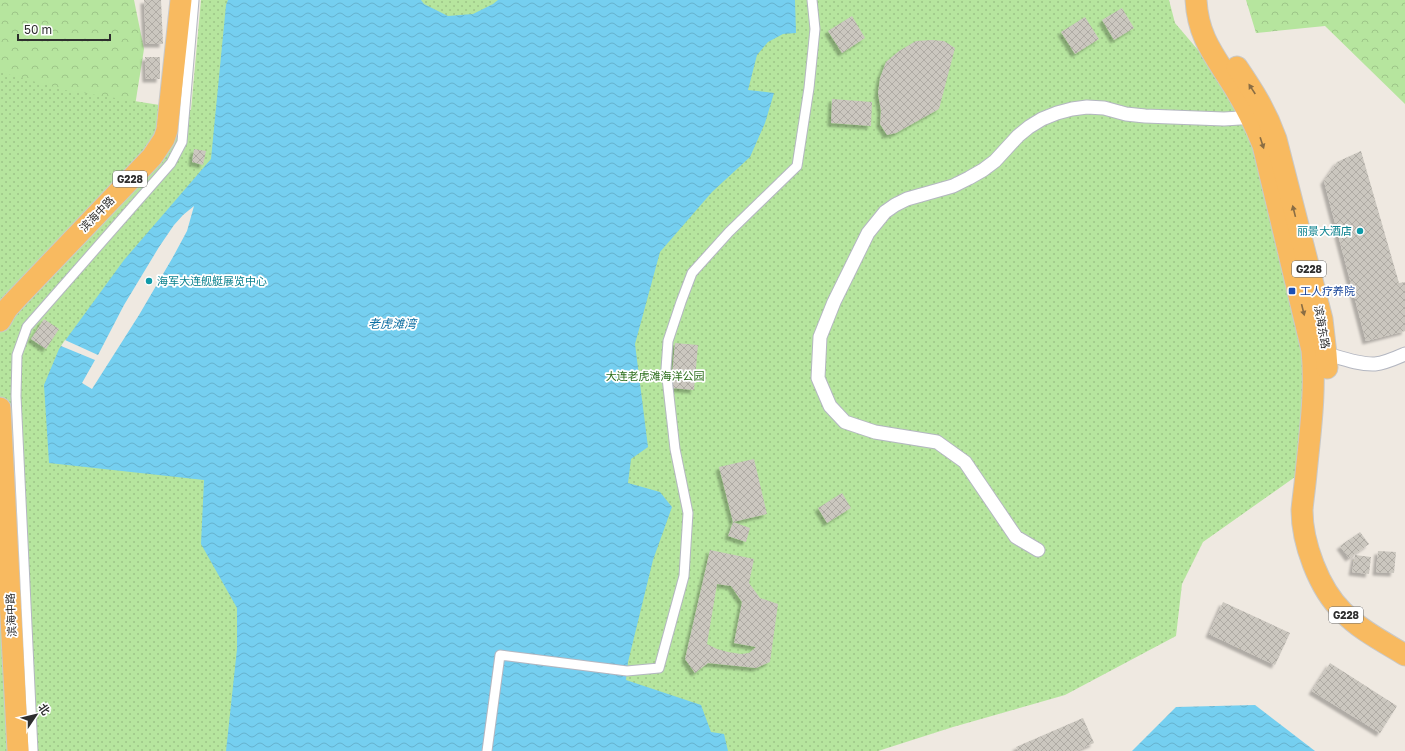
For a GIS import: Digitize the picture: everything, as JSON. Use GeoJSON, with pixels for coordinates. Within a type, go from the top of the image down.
{"type":"FeatureCollection","features":[{"type":"Feature","properties":{"kind":"highway","name":"滨海中路"},"geometry":{"type":"LineString","coordinates":[[0,321],[7,309],[152,157],[162,143],[167,130],[180,0]]}},
{"type":"Feature","properties":{"kind":"highway","name":"滨海东路"},"geometry":{"type":"LineString","coordinates":[[1196,4],[1245,80],[1259,117],[1276,139],[1322,319],[1319,352],[1327,383],[1310,554],[1324,587],[1333,601],[1343,612],[1354,622],[1405,655]]}},
{"type":"Feature","properties":{"kind":"highway","name":"滨海中路"},"geometry":{"type":"LineString","coordinates":[[0,408],[18,751]]}},
{"type":"Feature","properties":{"kind":"street"},"geometry":{"type":"LineString","coordinates":[[33,751],[16,396],[16,355],[27,327],[171,163],[182,142],[194,0]]}},
{"type":"Feature","properties":{"kind":"street"},"geometry":{"type":"LineString","coordinates":[[487,751],[500,655],[627,670],[659,668],[684,576],[688,514],[675,449],[666,369],[668,341],[692,273],[729,232],[798,166],[809,88],[814,37],[812,0]]}},
{"type":"Feature","properties":{"kind":"street"},"geometry":{"type":"LineString","coordinates":[[1038,550],[1016,537],[965,462],[937,442],[875,432],[846,422],[830,406],[818,378],[820,337],[834,302],[868,233],[885,212],[895,205],[953,186],[969,178],[995,160],[1018,136],[1029,127],[1042,119],[1072,109],[1088,107],[1104,108],[1126,114],[1145,116],[1224,119],[1259,117]]}},
{"type":"Feature","properties":{"kind":"street"},"geometry":{"type":"LineString","coordinates":[[1319,352],[1366,364],[1382,362],[1405,354]]}},
{"type":"Feature","properties":{"kind":"green space"},"geometry":{"type":"Polygon","coordinates":[[[0,0],[134,0],[144,49],[131,131],[0,278],[0,0]]]}},
{"type":"Feature","properties":{"kind":"green space","name":"大连老虎滩海洋公园"},"geometry":{"type":"Polygon","coordinates":[[[201,0],[1169,0],[1175,23],[1222,78],[1260,152],[1304,340],[1308,398],[1295,477],[1203,542],[1182,584],[1176,636],[1065,695],[953,727],[878,751],[0,751],[0,72],[65,90],[191,110],[201,0]]]}},
{"type":"Feature","properties":{"kind":"green space"},"geometry":{"type":"Polygon","coordinates":[[[1246,0],[1405,0],[1405,104],[1325,26],[1256,33],[1246,0]]]}},
{"type":"Feature","properties":{"kind":"water","name":"老虎滩湾"},"geometry":{"type":"Polygon","coordinates":[[[228,0],[421,0],[424,4],[448,16],[473,14],[498,0],[795,0],[796,33],[783,34],[768,42],[757,55],[748,90],[774,93],[765,123],[750,157],[712,192],[660,252],[635,344],[648,447],[631,459],[628,483],[660,492],[672,507],[653,560],[628,662],[626,680],[701,705],[711,732],[724,734],[728,751],[226,751],[237,649],[237,608],[201,544],[204,480],[49,463],[44,385],[59,349],[124,260],[211,159],[226,5],[228,0]]]}},
{"type":"Feature","properties":{"kind":"water"},"geometry":{"type":"Polygon","coordinates":[[[1255,705],[1315,751],[1132,751],[1176,707],[1255,705]]]}},
{"type":"Feature","properties":{"kind":"pier"},"geometry":{"type":"Polygon","coordinates":[[[194,206],[187,231],[173,257],[139,315],[92,389],[82,383],[95,360],[61,346],[65,340],[98,355],[124,305],[159,247],[174,225],[194,206]]]}},
{"type":"Feature","properties":{"kind":"building"},"geometry":{"type":"Polygon","coordinates":[[[144,0],[161,0],[163,44],[146,44],[144,0]]]}},
{"type":"Feature","properties":{"kind":"building"},"geometry":{"type":"Polygon","coordinates":[[[1122,8],[1134,28],[1114,40],[1102,20],[1122,8]]]}},
{"type":"Feature","properties":{"kind":"building"},"geometry":{"type":"Polygon","coordinates":[[[852,16],[865,38],[842,53],[828,31],[852,16]]]}},
{"type":"Feature","properties":{"kind":"building"},"geometry":{"type":"Polygon","coordinates":[[[1085,17],[1099,39],[1075,54],[1061,32],[1085,17]]]}},
{"type":"Feature","properties":{"kind":"building"},"geometry":{"type":"Polygon","coordinates":[[[916,41],[944,41],[955,48],[939,109],[896,133],[887,135],[880,124],[881,111],[878,93],[880,78],[886,62],[899,51],[916,41]]]}},
{"type":"Feature","properties":{"kind":"building"},"geometry":{"type":"Polygon","coordinates":[[[145,57],[160,57],[160,79],[146,79],[145,57]]]}},
{"type":"Feature","properties":{"kind":"building"},"geometry":{"type":"Polygon","coordinates":[[[832,99],[872,102],[871,126],[831,123],[832,99]]]}},
{"type":"Feature","properties":{"kind":"building"},"geometry":{"type":"Polygon","coordinates":[[[194,149],[206,151],[203,165],[192,162],[194,149]]]}},
{"type":"Feature","properties":{"kind":"building","name":"丽景大酒店"},"geometry":{"type":"Polygon","coordinates":[[[1361,151],[1399,283],[1405,282],[1405,331],[1366,341],[1324,181],[1337,162],[1361,151]]]}},
{"type":"Feature","properties":{"kind":"building"},"geometry":{"type":"Polygon","coordinates":[[[44,319],[59,329],[46,349],[31,339],[44,319]]]}},
{"type":"Feature","properties":{"kind":"building"},"geometry":{"type":"Polygon","coordinates":[[[675,343],[698,345],[694,390],[671,388],[675,343]]]}},
{"type":"Feature","properties":{"kind":"building"},"geometry":{"type":"Polygon","coordinates":[[[754,459],[767,514],[733,522],[719,467],[754,459]]]}},
{"type":"Feature","properties":{"kind":"building"},"geometry":{"type":"Polygon","coordinates":[[[842,493],[851,508],[827,523],[818,508],[842,493]]]}},
{"type":"Feature","properties":{"kind":"building"},"geometry":{"type":"Polygon","coordinates":[[[733,522],[750,528],[746,542],[728,536],[733,522]]]}},
{"type":"Feature","properties":{"kind":"building"},"geometry":{"type":"Polygon","coordinates":[[[1360,532],[1369,544],[1349,558],[1340,546],[1360,532]]]}},
{"type":"Feature","properties":{"kind":"building"},"geometry":{"type":"Polygon","coordinates":[[[710,550],[754,559],[749,583],[760,598],[778,604],[770,662],[756,668],[708,663],[695,673],[685,659],[710,550]],[[717,584],[707,644],[728,652],[741,654],[749,653],[756,647],[734,643],[742,602],[731,586],[717,584]]]}},
{"type":"Feature","properties":{"kind":"building"},"geometry":{"type":"Polygon","coordinates":[[[1378,551],[1396,552],[1394,573],[1376,572],[1378,551]]]}},
{"type":"Feature","properties":{"kind":"building"},"geometry":{"type":"Polygon","coordinates":[[[1355,555],[1371,557],[1369,574],[1352,572],[1355,555]]]}},
{"type":"Feature","properties":{"kind":"building"},"geometry":{"type":"Polygon","coordinates":[[[1223,602],[1290,633],[1275,665],[1209,634],[1223,602]]]}},
{"type":"Feature","properties":{"kind":"building"},"geometry":{"type":"Polygon","coordinates":[[[1330,663],[1397,706],[1380,733],[1312,691],[1330,663]]]}},
{"type":"Feature","properties":{"kind":"building"},"geometry":{"type":"Polygon","coordinates":[[[1083,718],[1094,743],[1076,751],[1018,751],[1016,747],[1083,718]]]}},
{"type":"Feature","properties":{"kind":"place","name":"丽景大酒店"},"geometry":{"type":"Point","coordinates":[1360,231]}},
{"type":"Feature","properties":{"kind":"place","name":"海军大连舰艇展览中心"},"geometry":{"type":"Point","coordinates":[149,281]}},
{"type":"Feature","properties":{"kind":"place","name":"工人疗养院"},"geometry":{"type":"Point","coordinates":[1292,291]}}]}
